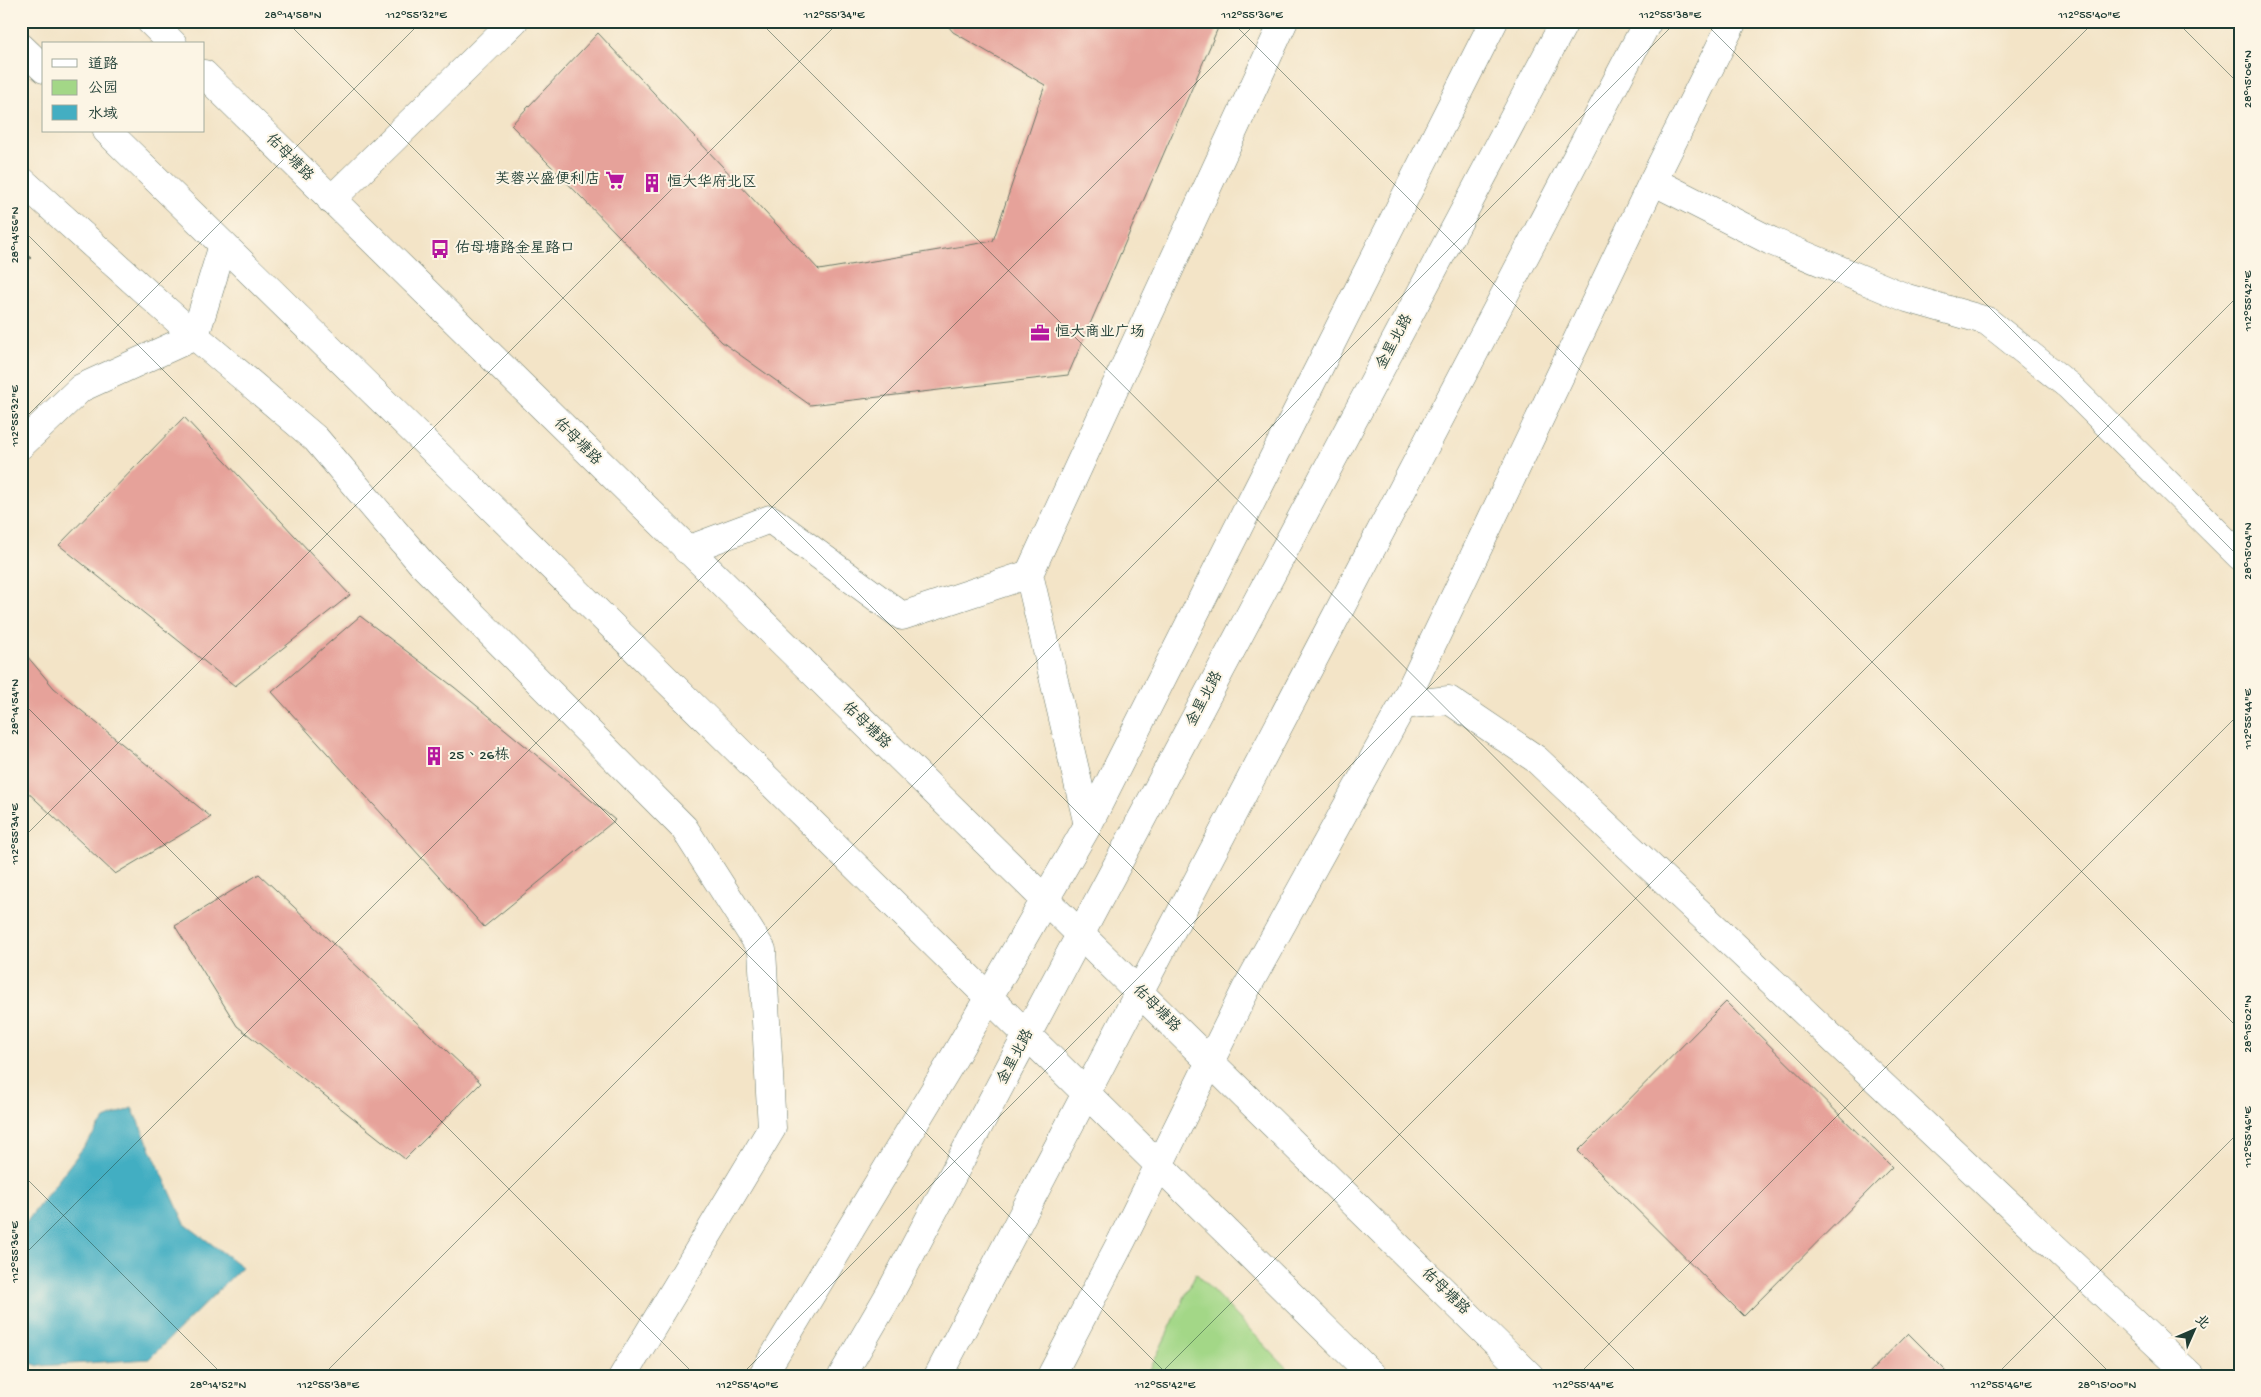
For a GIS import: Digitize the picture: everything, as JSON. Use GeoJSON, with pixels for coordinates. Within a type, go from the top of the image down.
{"type":"FeatureCollection","features":[{"type":"Feature","properties":{"kind":"street"},"geometry":{"type":"LineString","coordinates":[[150,21],[171,42]]}},
{"type":"Feature","properties":{"kind":"street"},"geometry":{"type":"LineString","coordinates":[[332,200],[514,21]]}},
{"type":"Feature","properties":{"kind":"street"},"geometry":{"type":"LineString","coordinates":[[1088,824],[1029,574],[1284,21]]}},
{"type":"Feature","properties":{"kind":"street"},"geometry":{"type":"LineString","coordinates":[[762,1376],[988,997],[1088,824],[1494,21]]}},
{"type":"Feature","properties":{"kind":"street","name":"金星北路"},"geometry":{"type":"LineString","coordinates":[[842,1376],[889,1295],[1565,21]]}},
{"type":"Feature","properties":{"kind":"street"},"geometry":{"type":"LineString","coordinates":[[938,1376],[1087,1095],[1648,21]]}},
{"type":"Feature","properties":{"kind":"street"},"geometry":{"type":"LineString","coordinates":[[1052,1376],[1246,989],[1403,705],[1653,180],[1733,21]]}},
{"type":"Feature","properties":{"kind":"street"},"geometry":{"type":"LineString","coordinates":[[21,47],[42,67]]}},
{"type":"Feature","properties":{"kind":"street","name":"佑母塘路"},"geometry":{"type":"LineString","coordinates":[[205,75],[1530,1376]]}},
{"type":"Feature","properties":{"kind":"street"},"geometry":{"type":"LineString","coordinates":[[108,132],[1372,1376]]}},
{"type":"Feature","properties":{"kind":"street"},"geometry":{"type":"LineString","coordinates":[[21,180],[195,336],[316,439],[422,564],[684,828],[762,950],[772,1128],[623,1376]]}},
{"type":"Feature","properties":{"kind":"street"},"geometry":{"type":"LineString","coordinates":[[1653,180],[1771,241],[1907,298],[1987,321],[2069,386],[2240,556]]}},
{"type":"Feature","properties":{"kind":"street"},"geometry":{"type":"LineString","coordinates":[[21,444],[81,388],[195,336],[223,245]]}},
{"type":"Feature","properties":{"kind":"street"},"geometry":{"type":"LineString","coordinates":[[687,550],[770,519],[902,616],[1029,574]]}},
{"type":"Feature","properties":{"kind":"street"},"geometry":{"type":"LineString","coordinates":[[1403,705],[1449,700],[1536,759],[2191,1376]]}},
{"type":"Feature","properties":{"kind":"green space"},"geometry":{"type":"Polygon","coordinates":[[[1196,1273],[1294,1376],[1147,1376],[1196,1273]]]}},
{"type":"Feature","properties":{"kind":"water"},"geometry":{"type":"Polygon","coordinates":[[[132,1108],[185,1224],[242,1267],[149,1359],[39,1366],[21,1360],[21,1229],[105,1119],[132,1108]]]}},
{"type":"Feature","properties":{"kind":"building","name":"恒大华府北区"},"geometry":{"type":"Polygon","coordinates":[[[944,21],[1221,21],[1068,375],[810,405],[722,342],[511,125],[598,33],[819,270],[993,241],[1045,85],[953,32],[944,21]]]}},
{"type":"Feature","properties":{"kind":"building"},"geometry":{"type":"Polygon","coordinates":[[[21,249],[31,258],[21,266],[21,249]]]}},
{"type":"Feature","properties":{"kind":"building"},"geometry":{"type":"Polygon","coordinates":[[[184,417],[350,595],[235,686],[59,545],[184,417]]]}},
{"type":"Feature","properties":{"kind":"building","name":"25、26栋"},"geometry":{"type":"Polygon","coordinates":[[[360,616],[454,687],[615,820],[484,927],[272,692],[360,616]]]}},
{"type":"Feature","properties":{"kind":"building"},"geometry":{"type":"Polygon","coordinates":[[[21,649],[54,688],[211,817],[115,874],[21,786],[21,649]]]}},
{"type":"Feature","properties":{"kind":"building"},"geometry":{"type":"Polygon","coordinates":[[[259,874],[481,1083],[405,1159],[237,1026],[175,926],[259,874]]]}},
{"type":"Feature","properties":{"kind":"building"},"geometry":{"type":"Polygon","coordinates":[[[1726,1002],[1892,1167],[1744,1316],[1578,1151],[1726,1002]]]}},
{"type":"Feature","properties":{"kind":"building"},"geometry":{"type":"Polygon","coordinates":[[[1908,1333],[1951,1376],[1866,1376],[1908,1333]]]}},
{"type":"Feature","properties":{"kind":"place","name":"芙蓉兴盛便利店"},"geometry":{"type":"Point","coordinates":[615,180]}},
{"type":"Feature","properties":{"kind":"place","name":"恒大华府北区"},"geometry":{"type":"Point","coordinates":[652,183]}},
{"type":"Feature","properties":{"kind":"place","name":"佑母塘路金星路口"},"geometry":{"type":"Point","coordinates":[440,249]}},
{"type":"Feature","properties":{"kind":"place","name":"恒大商业广场"},"geometry":{"type":"Point","coordinates":[1040,333]}},
{"type":"Feature","properties":{"kind":"place","name":"25、26栋"},"geometry":{"type":"Point","coordinates":[434,756]}}]}
